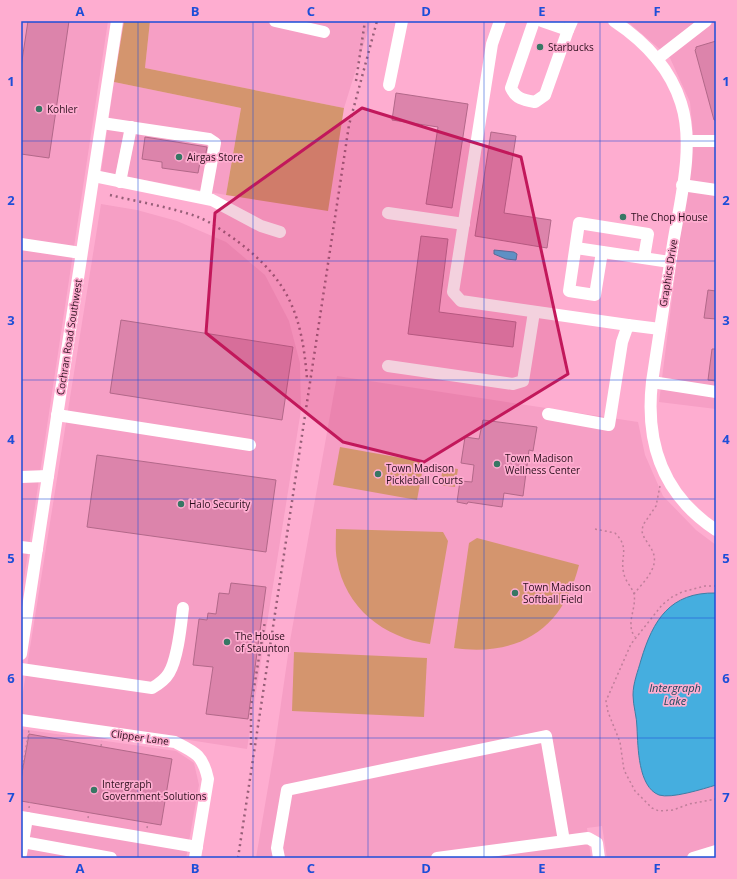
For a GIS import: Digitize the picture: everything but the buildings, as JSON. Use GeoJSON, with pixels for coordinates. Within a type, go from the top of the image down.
{"type":"FeatureCollection","features":[{"type":"Feature","properties":{"kind":"street","name":"Cochran Road Southwest"},"geometry":{"type":"LineString","coordinates":[[21,654],[117,21]]}},
{"type":"Feature","properties":{"kind":"street"},"geometry":{"type":"LineString","coordinates":[[275,21],[324,32]]}},
{"type":"Feature","properties":{"kind":"street"},"geometry":{"type":"LineString","coordinates":[[389,84],[402,21]]}},
{"type":"Feature","properties":{"kind":"street"},"geometry":{"type":"LineString","coordinates":[[500,21],[492,44],[453,292],[461,301],[628,325],[660,328]]}},
{"type":"Feature","properties":{"kind":"street"},"geometry":{"type":"LineString","coordinates":[[534,21],[512,81],[511,88],[514,95],[523,100],[535,102],[545,95],[568,30],[542,21]]}},
{"type":"Feature","properties":{"kind":"street","name":"Graphics Drive"},"geometry":{"type":"LineString","coordinates":[[614,21],[637,37],[657,59],[675,87],[682,104],[687,141],[682,185],[652,382],[652,437],[658,459],[666,477],[679,497],[693,513],[716,530]]}},
{"type":"Feature","properties":{"kind":"street"},"geometry":{"type":"LineString","coordinates":[[657,59],[706,21]]}},
{"type":"Feature","properties":{"kind":"street"},"geometry":{"type":"LineString","coordinates":[[102,122],[208,139],[215,143],[205,198]]}},
{"type":"Feature","properties":{"kind":"street"},"geometry":{"type":"LineString","coordinates":[[120,182],[130,127]]}},
{"type":"Feature","properties":{"kind":"street"},"geometry":{"type":"LineString","coordinates":[[687,141],[716,141]]}},
{"type":"Feature","properties":{"kind":"street"},"geometry":{"type":"LineString","coordinates":[[94,176],[212,200],[261,226],[280,232]]}},
{"type":"Feature","properties":{"kind":"street"},"geometry":{"type":"LineString","coordinates":[[682,185],[716,190]]}},
{"type":"Feature","properties":{"kind":"street"},"geometry":{"type":"LineString","coordinates":[[388,213],[464,224]]}},
{"type":"Feature","properties":{"kind":"street"},"geometry":{"type":"LineString","coordinates":[[602,252],[595,295],[569,291],[579,223],[648,234],[644,258]]}},
{"type":"Feature","properties":{"kind":"street"},"geometry":{"type":"LineString","coordinates":[[21,244],[81,253]]}},
{"type":"Feature","properties":{"kind":"street"},"geometry":{"type":"LineString","coordinates":[[576,248],[670,262]]}},
{"type":"Feature","properties":{"kind":"street"},"geometry":{"type":"LineString","coordinates":[[388,366],[513,384],[523,381],[534,312]]}},
{"type":"Feature","properties":{"kind":"street"},"geometry":{"type":"LineString","coordinates":[[548,414],[608,425],[622,342],[628,325]]}},
{"type":"Feature","properties":{"kind":"street"},"geometry":{"type":"LineString","coordinates":[[652,382],[716,392]]}},
{"type":"Feature","properties":{"kind":"street"},"geometry":{"type":"LineString","coordinates":[[57,415],[250,445]]}},
{"type":"Feature","properties":{"kind":"street"},"geometry":{"type":"LineString","coordinates":[[21,477],[48,476]]}},
{"type":"Feature","properties":{"kind":"street"},"geometry":{"type":"LineString","coordinates":[[21,547],[37,550]]}},
{"type":"Feature","properties":{"kind":"street"},"geometry":{"type":"LineString","coordinates":[[21,669],[152,688],[162,682],[170,672],[178,643],[183,608]]}},
{"type":"Feature","properties":{"kind":"street","name":"Clipper Lane"},"geometry":{"type":"LineString","coordinates":[[26,721],[175,742],[198,753],[206,767],[208,779],[196,853]]}},
{"type":"Feature","properties":{"kind":"street"},"geometry":{"type":"LineString","coordinates":[[279,858],[277,848],[287,790],[546,736],[564,841]]}},
{"type":"Feature","properties":{"kind":"street"},"geometry":{"type":"LineString","coordinates":[[21,854],[24,817],[196,853]]}},
{"type":"Feature","properties":{"kind":"street"},"geometry":{"type":"LineString","coordinates":[[437,858],[588,838],[597,843],[599,858]]}},
{"type":"Feature","properties":{"kind":"street"},"geometry":{"type":"LineString","coordinates":[[23,842],[111,858]]}},
{"type":"Feature","properties":{"kind":"street"},"geometry":{"type":"LineString","coordinates":[[693,858],[716,851]]}},
{"type":"Feature","properties":{"kind":"path"},"geometry":{"type":"LineString","coordinates":[[636,638],[632,631],[631,623],[634,594],[652,570],[654,564],[653,552],[643,536],[642,531],[643,526],[656,506],[660,486]]}},
{"type":"Feature","properties":{"kind":"path"},"geometry":{"type":"LineString","coordinates":[[595,529],[615,533],[620,538],[624,545],[625,552],[623,574],[634,594]]}},
{"type":"Feature","properties":{"kind":"path"},"geometry":{"type":"LineString","coordinates":[[716,586],[692,589],[672,597],[662,605],[627,651],[623,664],[612,685],[606,701],[608,712],[620,742],[621,761],[628,780],[635,791],[652,808],[659,811],[673,810],[690,804],[716,799]]}},
{"type":"Feature","properties":{"kind":"path"},"geometry":{"type":"LineString","coordinates":[[21,777],[26,721]]}},
{"type":"Feature","properties":{"kind":"highlighted area"},"geometry":{"type":"Polygon","coordinates":[[[362,108],[521,157],[568,374],[424,462],[343,442],[206,333],[215,213],[362,108]]]}},
{"type":"Feature","properties":{"kind":"shaded area","name":"Kohler"},"geometry":{"type":"Polygon","coordinates":[[[21,21],[108,21],[21,599],[21,21]]]}},
{"type":"Feature","properties":{"kind":"shaded area"},"geometry":{"type":"Polygon","coordinates":[[[124,21],[150,21],[145,68],[344,108],[328,211],[226,195],[241,108],[114,82],[124,21]]]}},
{"type":"Feature","properties":{"kind":"shaded area"},"geometry":{"type":"Polygon","coordinates":[[[150,21],[371,21],[344,108],[145,68],[150,21]]]}},
{"type":"Feature","properties":{"kind":"shaded area"},"geometry":{"type":"Polygon","coordinates":[[[627,21],[716,21],[716,409],[659,402],[693,133],[690,102],[670,58],[627,21]]]}},
{"type":"Feature","properties":{"kind":"shaded area"},"geometry":{"type":"Polygon","coordinates":[[[114,82],[241,108],[226,195],[101,172],[114,82]]]}},
{"type":"Feature","properties":{"kind":"shaded area"},"geometry":{"type":"Polygon","coordinates":[[[101,204],[137,210],[177,221],[226,242],[265,275],[289,321],[300,363],[301,410],[247,749],[21,714],[21,704],[101,204]]]}},
{"type":"Feature","properties":{"kind":"shaded area"},"geometry":{"type":"Polygon","coordinates":[[[337,376],[638,422],[645,455],[663,496],[696,530],[716,545],[716,858],[607,858],[602,826],[587,828],[591,858],[256,858],[274,752],[290,641],[337,376]]]}},
{"type":"Feature","properties":{"kind":"shaded area","name":"Town Madison Pickleball Courts"},"geometry":{"type":"Polygon","coordinates":[[[340,447],[424,462],[417,500],[333,485],[340,447]]]}},
{"type":"Feature","properties":{"kind":"shaded area"},"geometry":{"type":"Polygon","coordinates":[[[443,467],[458,469],[455,487],[440,485],[443,467]]]}},
{"type":"Feature","properties":{"kind":"shaded area"},"geometry":{"type":"Polygon","coordinates":[[[336,529],[443,532],[448,541],[430,644],[413,641],[397,635],[369,618],[358,606],[348,593],[341,577],[336,556],[336,529]]]}},
{"type":"Feature","properties":{"kind":"shaded area","name":"Town Madison Softball Field"},"geometry":{"type":"Polygon","coordinates":[[[477,538],[579,565],[572,587],[562,606],[550,622],[535,634],[518,643],[499,648],[477,650],[454,648],[469,543],[477,538]]]}},
{"type":"Feature","properties":{"kind":"shaded area"},"geometry":{"type":"Polygon","coordinates":[[[294,652],[427,658],[424,717],[292,711],[294,652]]]}},
{"type":"Feature","properties":{"kind":"shaded area"},"geometry":{"type":"Polygon","coordinates":[[[21,729],[176,751],[194,763],[199,785],[186,858],[21,858],[21,729]]]}},
{"type":"Feature","properties":{"kind":"water"},"geometry":{"type":"Polygon","coordinates":[[[494,250],[514,252],[517,254],[516,260],[506,259],[494,254],[494,250]]]}},
{"type":"Feature","properties":{"kind":"water","name":"Intergraph Lake"},"geometry":{"type":"Polygon","coordinates":[[[716,593],[716,785],[679,795],[659,795],[652,791],[647,784],[640,766],[633,699],[636,677],[651,633],[666,611],[675,603],[687,597],[716,593]]]}},
{"type":"Feature","properties":{"kind":"railway"},"geometry":{"type":"LineString","coordinates":[[356,81],[365,21]]}},
{"type":"Feature","properties":{"kind":"railway"},"geometry":{"type":"LineString","coordinates":[[238,858],[349,125],[377,21]]}},
{"type":"Feature","properties":{"kind":"railway"},"geometry":{"type":"LineString","coordinates":[[110,195],[166,207],[198,217],[223,231],[255,256],[281,285],[290,301],[301,336],[307,379]]}},
{"type":"Feature","properties":{"kind":"railway"},"geometry":{"type":"LineString","coordinates":[[251,745],[251,706],[265,621]]}},
{"type":"Feature","properties":{"kind":"place","name":"Starbucks"},"geometry":{"type":"Point","coordinates":[540,47]}},
{"type":"Feature","properties":{"kind":"place","name":"Kohler"},"geometry":{"type":"Point","coordinates":[39,109]}},
{"type":"Feature","properties":{"kind":"place","name":"Airgas Store"},"geometry":{"type":"Point","coordinates":[179,157]}},
{"type":"Feature","properties":{"kind":"place","name":"The Chop House"},"geometry":{"type":"Point","coordinates":[623,217]}},
{"type":"Feature","properties":{"kind":"place","name":"Town Madison Wellness Center"},"geometry":{"type":"Point","coordinates":[497,464]}},
{"type":"Feature","properties":{"kind":"place","name":"Town Madison Pickleball Courts"},"geometry":{"type":"Point","coordinates":[378,474]}},
{"type":"Feature","properties":{"kind":"place","name":"Halo Security"},"geometry":{"type":"Point","coordinates":[181,504]}},
{"type":"Feature","properties":{"kind":"place","name":"Town Madison Softball Field"},"geometry":{"type":"Point","coordinates":[515,593]}},
{"type":"Feature","properties":{"kind":"place","name":"The House of Staunton"},"geometry":{"type":"Point","coordinates":[227,642]}},
{"type":"Feature","properties":{"kind":"place","name":"Intergraph Government Solutions"},"geometry":{"type":"Point","coordinates":[94,790]}}]}
